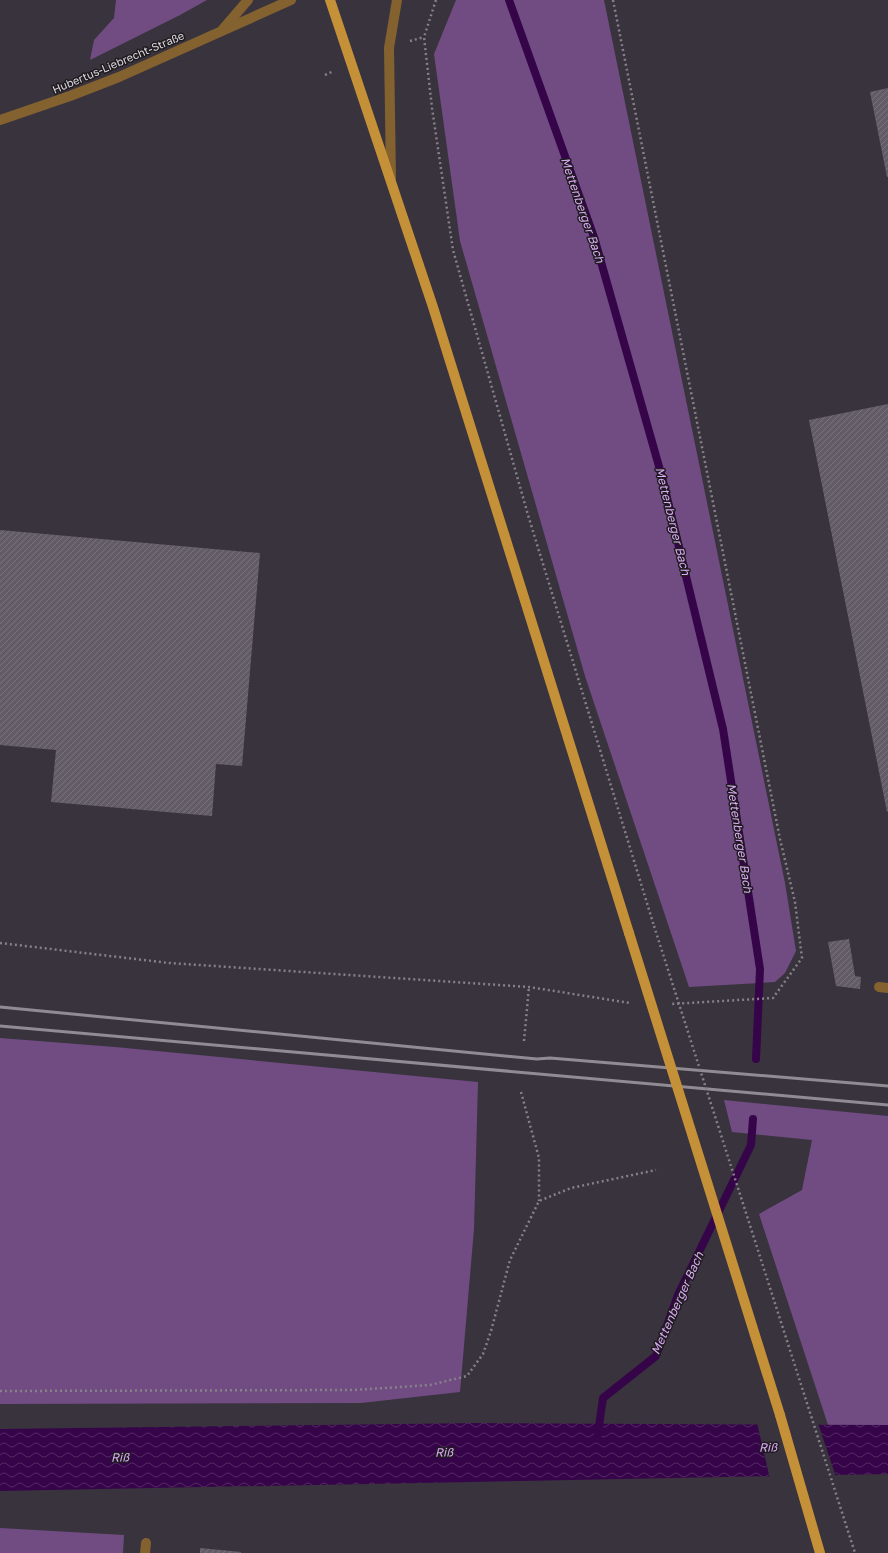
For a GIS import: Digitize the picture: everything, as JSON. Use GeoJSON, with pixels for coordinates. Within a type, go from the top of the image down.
{"type":"FeatureCollection","features":[{"type":"Feature","properties":{"kind":"main road"},"geometry":{"type":"LineString","coordinates":[[330,0],[433,307],[780,1415],[820,1553]]}},
{"type":"Feature","properties":{"kind":"street","name":"Hubertus-Liebrecht-Straße"},"geometry":{"type":"LineString","coordinates":[[221,31],[248,0]]}},
{"type":"Feature","properties":{"kind":"street","name":"Hubertus-Liebrecht-Straße"},"geometry":{"type":"LineString","coordinates":[[0,120],[70,96],[118,77],[291,0]]}},
{"type":"Feature","properties":{"kind":"street"},"geometry":{"type":"LineString","coordinates":[[391,182],[389,48],[397,0]]}},
{"type":"Feature","properties":{"kind":"path"},"geometry":{"type":"LineString","coordinates":[[436,0],[424,37],[432,108],[453,250],[528,515],[654,926],[855,1553]]}},
{"type":"Feature","properties":{"kind":"path"},"geometry":{"type":"LineString","coordinates":[[612,0],[777,823],[795,902],[802,958],[773,998],[745,1000]]}},
{"type":"Feature","properties":{"kind":"path"},"geometry":{"type":"LineString","coordinates":[[0,943],[169,963],[529,987],[524,1041]]}},
{"type":"Feature","properties":{"kind":"path"},"geometry":{"type":"LineString","coordinates":[[0,1391],[354,1390],[430,1384],[467,1376],[483,1354],[491,1331],[510,1260],[539,1201],[539,1158],[521,1092]]}},
{"type":"Feature","properties":{"kind":"path"},"geometry":{"type":"LineString","coordinates":[[539,1201],[571,1188],[656,1170]]}},
{"type":"Feature","properties":{"kind":"shaded area"},"geometry":{"type":"Polygon","coordinates":[[[116,0],[207,0],[90,60],[94,40],[114,18],[116,0]]]}},
{"type":"Feature","properties":{"kind":"shaded area"},"geometry":{"type":"Polygon","coordinates":[[[456,0],[604,0],[785,883],[796,951],[785,973],[775,982],[689,987],[585,676],[460,241],[434,54],[456,0]]]}},
{"type":"Feature","properties":{"kind":"shaded area"},"geometry":{"type":"Polygon","coordinates":[[[0,1038],[115,1047],[478,1082],[474,1229],[460,1392],[361,1403],[0,1404],[0,1038]]]}},
{"type":"Feature","properties":{"kind":"shaded area"},"geometry":{"type":"Polygon","coordinates":[[[724,1100],[888,1116],[888,1425],[828,1425],[759,1214],[802,1190],[812,1140],[732,1132],[724,1100]]]}},
{"type":"Feature","properties":{"kind":"shaded area"},"geometry":{"type":"Polygon","coordinates":[[[0,1528],[124,1535],[123,1553],[0,1553],[0,1528]]]}},
{"type":"Feature","properties":{"kind":"water","name":"Riß"},"geometry":{"type":"Polygon","coordinates":[[[477,1423],[888,1425],[888,1474],[0,1491],[0,1429],[477,1423]]]}},
{"type":"Feature","properties":{"kind":"pier"},"geometry":{"type":"Polygon","coordinates":[[[757,1423],[818,1423],[836,1477],[770,1479],[757,1423]]]}},
{"type":"Feature","properties":{"kind":"building"},"geometry":{"type":"Polygon","coordinates":[[[888,88],[888,177],[887,177],[870,92],[888,88]]]}},
{"type":"Feature","properties":{"kind":"building"},"geometry":{"type":"Polygon","coordinates":[[[888,404],[888,811],[887,812],[809,420],[888,404]]]}},
{"type":"Feature","properties":{"kind":"building"},"geometry":{"type":"Polygon","coordinates":[[[0,530],[260,553],[242,766],[216,764],[212,816],[51,802],[56,750],[0,745],[0,530]]]}},
{"type":"Feature","properties":{"kind":"building"},"geometry":{"type":"Polygon","coordinates":[[[849,939],[855,976],[861,977],[860,989],[836,986],[828,942],[849,939]]]}},
{"type":"Feature","properties":{"kind":"building"},"geometry":{"type":"Polygon","coordinates":[[[200,1548],[241,1552],[241,1553],[200,1553],[200,1548]]]}},
{"type":"Feature","properties":{"kind":"waterway","name":"Mettenberger Bach"},"geometry":{"type":"LineString","coordinates":[[509,0],[594,237],[662,477],[723,729],[760,969],[756,1059]]}},
{"type":"Feature","properties":{"kind":"waterway","name":"Mettenberger Bach"},"geometry":{"type":"LineString","coordinates":[[598,1433],[603,1398],[656,1356],[678,1295],[751,1145],[753,1119]]}},
{"type":"Feature","properties":{"kind":"railway"},"geometry":{"type":"LineString","coordinates":[[0,1007],[537,1059],[550,1058],[888,1086]]}},
{"type":"Feature","properties":{"kind":"railway"},"geometry":{"type":"LineString","coordinates":[[0,1026],[888,1105]]}}]}
